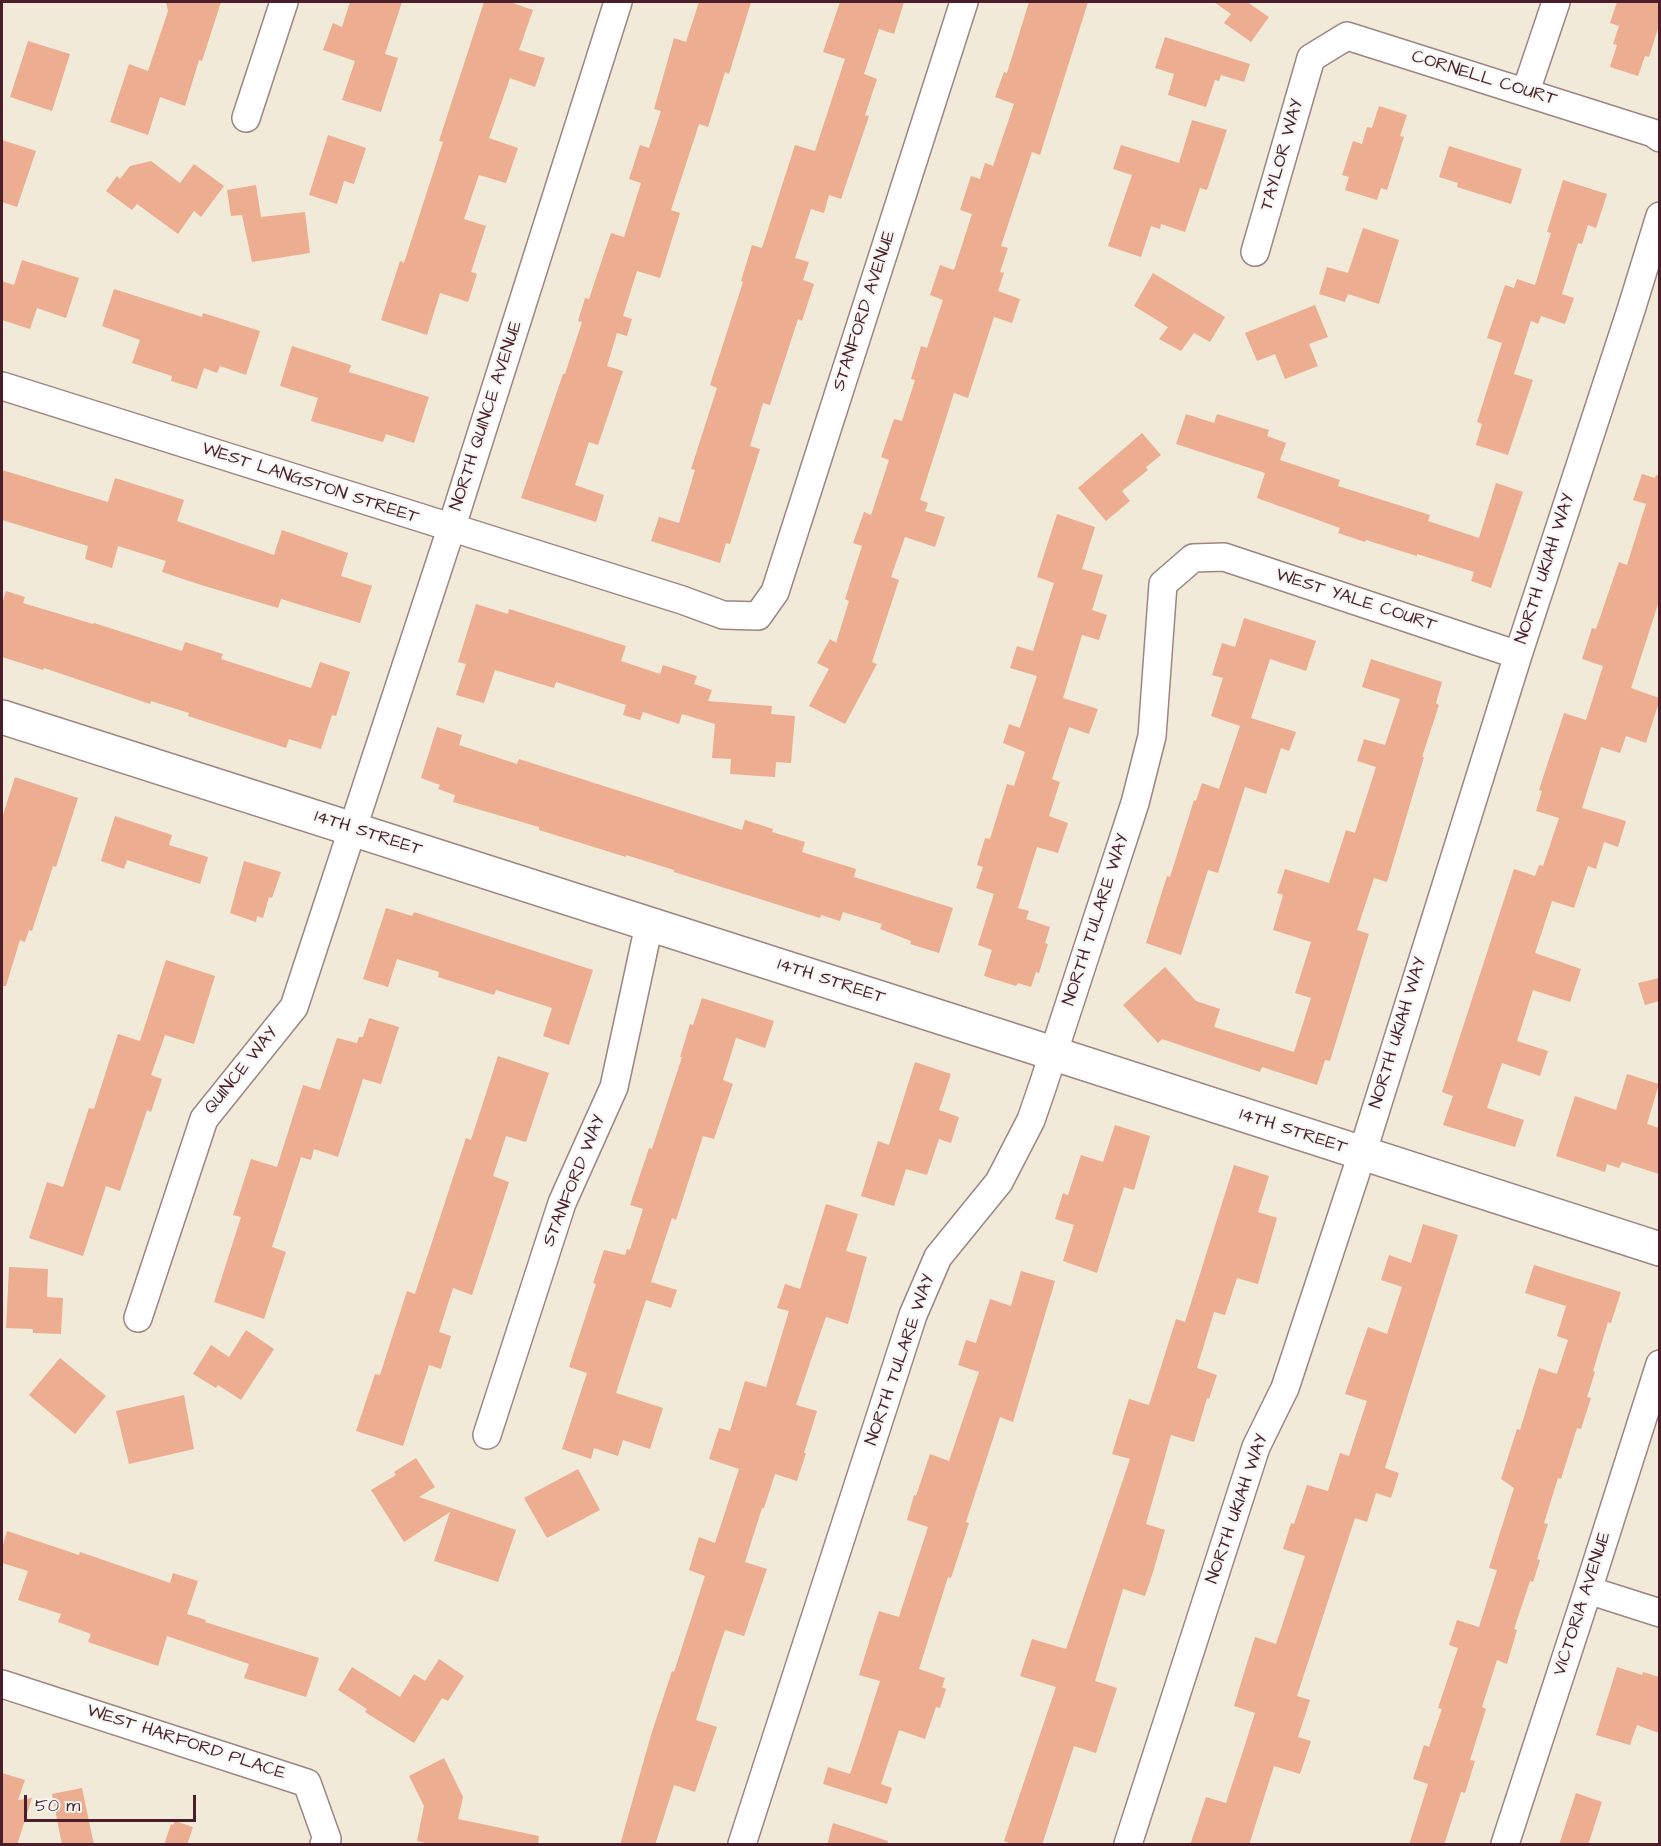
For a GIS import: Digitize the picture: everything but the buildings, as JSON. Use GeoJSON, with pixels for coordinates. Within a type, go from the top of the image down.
{"type":"FeatureCollection","features":[{"type":"Feature","properties":{"kind":"street"},"geometry":{"type":"LineString","coordinates":[[246,118],[284,2]]}},
{"type":"Feature","properties":{"kind":"street","name":"NORTH QUINCE AVENUE"},"geometry":{"type":"LineString","coordinates":[[354,829],[618,2]]}},
{"type":"Feature","properties":{"kind":"street","name":"STANFORD AVENUE"},"geometry":{"type":"LineString","coordinates":[[758,616],[775,592],[964,2]]}},
{"type":"Feature","properties":{"kind":"street"},"geometry":{"type":"LineString","coordinates":[[1526,91],[1556,2]]}},
{"type":"Feature","properties":{"kind":"street","name":"CORNELL COURT"},"geometry":{"type":"LineString","coordinates":[[1311,58],[1347,36],[1526,91],[1653,133],[1659,138]]}},
{"type":"Feature","properties":{"kind":"street","name":"TAYLOR WAY"},"geometry":{"type":"LineString","coordinates":[[1256,252],[1311,58]]}},
{"type":"Feature","properties":{"kind":"street","name":"NORTH UKIAH WAY"},"geometry":{"type":"LineString","coordinates":[[1128,1845],[1256,1448],[1285,1388],[1362,1154],[1518,655],[1631,310],[1659,216]]}},
{"type":"Feature","properties":{"kind":"street","name":"WEST LANGSTON STREET"},"geometry":{"type":"LineString","coordinates":[[2,386],[682,600],[723,615],[758,616]]}},
{"type":"Feature","properties":{"kind":"street","name":"WEST YALE COURT"},"geometry":{"type":"LineString","coordinates":[[1193,558],[1224,557],[1518,655]]}},
{"type":"Feature","properties":{"kind":"street","name":"NORTH TULARE WAY"},"geometry":{"type":"LineString","coordinates":[[742,1845],[913,1315],[938,1257],[999,1182],[1031,1120],[1135,803],[1152,735],[1163,584],[1193,558]]}},
{"type":"Feature","properties":{"kind":"street","name":"14TH STREET"},"geometry":{"type":"LineString","coordinates":[[2,717],[1659,1249]]}},
{"type":"Feature","properties":{"kind":"street","name":"QUINCE WAY"},"geometry":{"type":"LineString","coordinates":[[138,1318],[204,1119],[294,1007],[354,829]]}},
{"type":"Feature","properties":{"kind":"street","name":"STANFORD WAY"},"geometry":{"type":"LineString","coordinates":[[487,1435],[562,1203],[614,1087],[649,925]]}},
{"type":"Feature","properties":{"kind":"street","name":"VICTORIA AVENUE"},"geometry":{"type":"LineString","coordinates":[[1505,1845],[1659,1364]]}},
{"type":"Feature","properties":{"kind":"street"},"geometry":{"type":"LineString","coordinates":[[1588,1590],[1659,1613]]}},
{"type":"Feature","properties":{"kind":"street","name":"WEST HARFORD PLACE"},"geometry":{"type":"LineString","coordinates":[[2,1684],[307,1783],[327,1839],[324,1845]]}}]}
